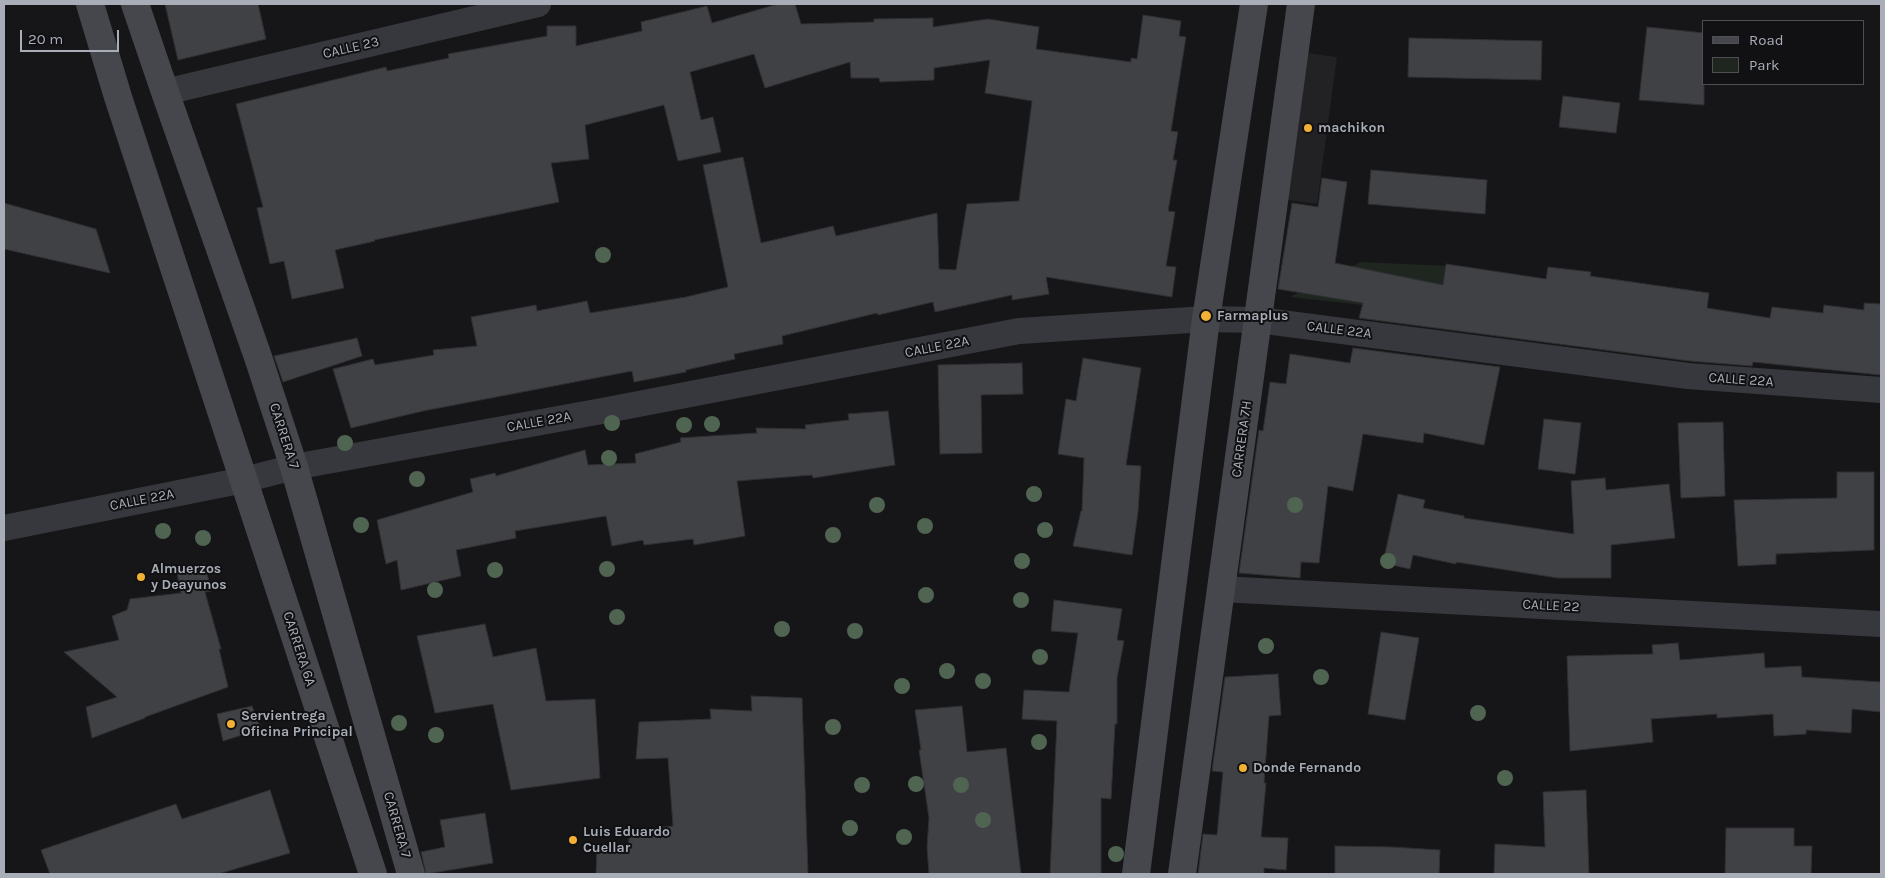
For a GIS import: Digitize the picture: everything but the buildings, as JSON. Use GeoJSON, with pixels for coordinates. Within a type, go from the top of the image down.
{"type":"FeatureCollection","features":[{"type":"Feature","properties":{"kind":"main road"},"geometry":{"type":"LineString","coordinates":[[90,4],[118,97],[244,480]]}},
{"type":"Feature","properties":{"kind":"main road","name":"CARRERA 7"},"geometry":{"type":"LineString","coordinates":[[136,4],[164,92],[258,357],[294,467],[411,874]]}},
{"type":"Feature","properties":{"kind":"main road"},"geometry":{"type":"LineString","coordinates":[[1136,874],[1206,319],[1254,4]]}},
{"type":"Feature","properties":{"kind":"main road","name":"CARRERA 7H"},"geometry":{"type":"LineString","coordinates":[[1182,874],[1301,4]]}},
{"type":"Feature","properties":{"kind":"main road","name":"CARRERA 6A"},"geometry":{"type":"LineString","coordinates":[[244,480],[373,874]]}},
{"type":"Feature","properties":{"kind":"street","name":"CALLE 23"},"geometry":{"type":"LineString","coordinates":[[164,92],[538,4]]}},
{"type":"Feature","properties":{"kind":"street","name":"CALLE 22A"},"geometry":{"type":"LineString","coordinates":[[4,528],[244,480],[294,467],[602,411],[1019,331],[1206,319],[1258,320],[1688,376],[1881,390]]}},
{"type":"Feature","properties":{"kind":"street","name":"CALLE 22"},"geometry":{"type":"LineString","coordinates":[[1221,588],[1881,624]]}},
{"type":"Feature","properties":{"kind":"shaded area","name":"machikon"},"geometry":{"type":"Polygon","coordinates":[[[1299,52],[1337,57],[1317,204],[1280,199],[1299,52]]]}},
{"type":"Feature","properties":{"kind":"green space"},"geometry":{"type":"Polygon","coordinates":[[[1361,262],[1470,267],[1469,296],[1463,316],[1290,297],[1361,262]]]}},
{"type":"Feature","properties":{"kind":"place","name":"machikon"},"geometry":{"type":"Point","coordinates":[1308,128]}},
{"type":"Feature","properties":{"kind":"place","name":"Farmaplus"},"geometry":{"type":"Point","coordinates":[1206,316]}},
{"type":"Feature","properties":{"kind":"place","name":"Almuerzos y Deayunos"},"geometry":{"type":"Point","coordinates":[141,577]}},
{"type":"Feature","properties":{"kind":"place","name":"Servientrega Oficina Principal"},"geometry":{"type":"Point","coordinates":[231,724]}},
{"type":"Feature","properties":{"kind":"place","name":"Donde Fernando"},"geometry":{"type":"Point","coordinates":[1243,768]}},
{"type":"Feature","properties":{"kind":"place","name":"Luis Eduardo Cuellar"},"geometry":{"type":"Point","coordinates":[573,840]}}]}
